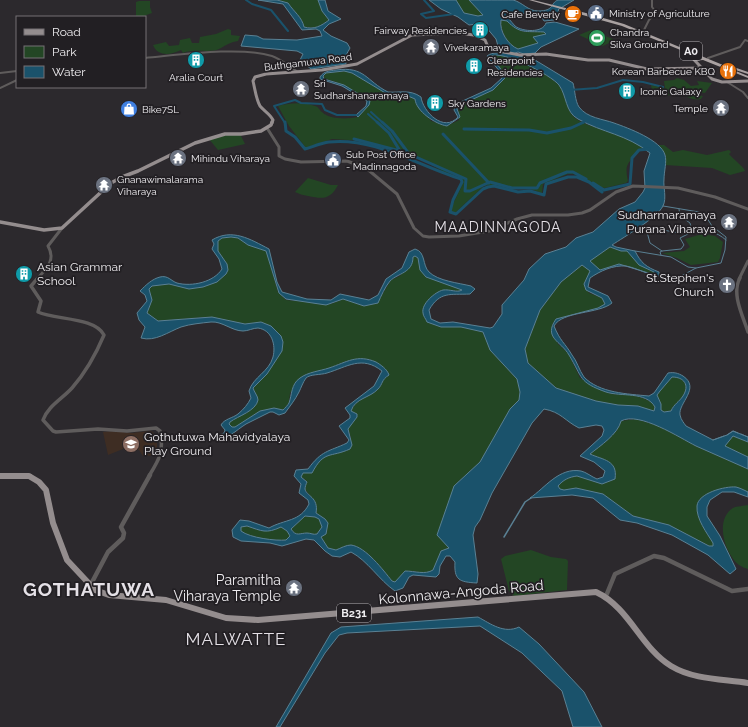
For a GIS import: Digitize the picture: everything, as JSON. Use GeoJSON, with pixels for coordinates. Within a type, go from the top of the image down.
{"type":"FeatureCollection","features":[{"type":"Feature","properties":{"kind":"highway","name":"A0"},"geometry":{"type":"LineString","coordinates":[[530,0],[598,16],[643,32],[684,49],[702,59],[748,75]]}},
{"type":"Feature","properties":{"kind":"highway","name":"A0"},"geometry":{"type":"LineString","coordinates":[[534,0],[549,4]]}},
{"type":"Feature","properties":{"kind":"highway","name":"A0"},"geometry":{"type":"LineString","coordinates":[[562,7],[623,26],[708,58],[748,75]]}},
{"type":"Feature","properties":{"kind":"highway"},"geometry":{"type":"LineString","coordinates":[[684,49],[748,75]]}},
{"type":"Feature","properties":{"kind":"highway"},"geometry":{"type":"LineString","coordinates":[[692,58],[702,59]]}},
{"type":"Feature","properties":{"kind":"main road","name":"Buthgamuwa Road"},"geometry":{"type":"LineString","coordinates":[[267,128],[271,125],[273,120],[271,115],[261,107],[253,81],[255,77],[260,75],[299,72],[360,63],[412,35],[424,33],[474,35],[485,40],[488,47],[514,54],[546,54],[588,60],[609,60],[647,69],[701,68]]}},
{"type":"Feature","properties":{"kind":"main road"},"geometry":{"type":"LineString","coordinates":[[684,49],[712,80],[727,82],[748,81]]}},
{"type":"Feature","properties":{"kind":"main road"},"geometry":{"type":"LineString","coordinates":[[1,222],[44,230],[62,228],[111,183],[138,171],[160,158],[195,143],[225,134],[252,133],[267,128]]}},
{"type":"Feature","properties":{"kind":"main road","name":"Kolonnawa-Angoda Road"},"geometry":{"type":"LineString","coordinates":[[0,476],[29,476],[39,482],[46,490],[53,522],[67,560],[90,587],[109,595],[166,600],[219,616],[252,620],[373,612],[591,592],[596,592],[606,596]]}},
{"type":"Feature","properties":{"kind":"main road"},"geometry":{"type":"LineString","coordinates":[[606,596],[622,612],[656,655],[670,666],[698,677],[748,683]]}},
{"type":"Feature","properties":{"kind":"street"},"geometry":{"type":"LineString","coordinates":[[643,32],[649,20],[656,12],[652,7],[652,1]]}},
{"type":"Feature","properties":{"kind":"street"},"geometry":{"type":"LineString","coordinates":[[708,58],[740,46],[745,40],[748,41]]}},
{"type":"Feature","properties":{"kind":"street"},"geometry":{"type":"LineString","coordinates":[[146,58],[226,52],[254,52],[273,56],[294,72]]}},
{"type":"Feature","properties":{"kind":"street"},"geometry":{"type":"LineString","coordinates":[[0,73],[16,71]]}},
{"type":"Feature","properties":{"kind":"street"},"geometry":{"type":"LineString","coordinates":[[0,88],[16,80]]}},
{"type":"Feature","properties":{"kind":"street"},"geometry":{"type":"LineString","coordinates":[[727,82],[743,92],[748,98]]}},
{"type":"Feature","properties":{"kind":"street"},"geometry":{"type":"LineString","coordinates":[[267,128],[279,147],[278,155],[281,158],[311,162],[344,161],[367,169],[381,182],[393,189],[401,201],[411,226],[425,237],[440,238],[489,230],[507,222],[533,215],[556,216],[583,213],[592,210],[610,195],[625,187],[636,186],[664,186],[704,193],[748,209]]}},
{"type":"Feature","properties":{"kind":"street"},"geometry":{"type":"LineString","coordinates":[[62,228],[48,246],[52,253],[51,263],[31,286],[41,300],[38,312],[55,318],[70,319],[96,326],[102,330],[104,336],[100,346],[73,387],[46,413],[43,420],[52,431],[56,432],[98,429],[127,431],[156,428],[160,431],[162,441],[161,456],[121,527],[124,533],[123,538],[108,552],[90,587]]}},
{"type":"Feature","properties":{"kind":"street"},"geometry":{"type":"LineString","coordinates":[[748,261],[737,283],[736,292],[748,332]]}},
{"type":"Feature","properties":{"kind":"street"},"geometry":{"type":"LineString","coordinates":[[606,596],[615,574],[654,556],[664,558],[725,588],[732,590],[748,589]]}},
{"type":"Feature","properties":{"kind":"shaded area","name":"Gothutuwa Mahavidyalaya Play Ground"},"geometry":{"type":"Polygon","coordinates":[[[113,431],[132,433],[153,432],[157,441],[157,455],[143,456],[139,450],[128,447],[108,455],[103,432],[113,431]]]}},
{"type":"Feature","properties":{"kind":"green space"},"geometry":{"type":"Polygon","coordinates":[[[277,0],[318,0],[322,11],[329,20],[316,28],[304,27],[300,17],[288,3],[277,0]]]}},
{"type":"Feature","properties":{"kind":"green space"},"geometry":{"type":"Polygon","coordinates":[[[456,0],[469,0],[483,15],[478,16],[464,13],[456,0]]]}},
{"type":"Feature","properties":{"kind":"green space"},"geometry":{"type":"Polygon","coordinates":[[[150,1],[152,13],[144,16],[136,16],[136,2],[150,1]]]}},
{"type":"Feature","properties":{"kind":"green space"},"geometry":{"type":"Polygon","coordinates":[[[501,20],[507,21],[520,30],[528,32],[544,32],[546,35],[538,43],[519,50],[515,48],[506,38],[502,29],[501,20]]]}},
{"type":"Feature","properties":{"kind":"green space"},"geometry":{"type":"Polygon","coordinates":[[[228,29],[231,30],[231,35],[240,36],[238,41],[213,51],[193,51],[183,53],[181,50],[165,54],[158,52],[153,45],[166,42],[169,46],[179,45],[180,40],[190,38],[192,43],[199,43],[200,37],[216,34],[228,29]]]}},
{"type":"Feature","properties":{"kind":"green space","name":"Chandra Silva Ground"},"geometry":{"type":"Polygon","coordinates":[[[591,30],[615,40],[603,46],[579,35],[591,30]]]}},
{"type":"Feature","properties":{"kind":"green space"},"geometry":{"type":"Polygon","coordinates":[[[494,54],[510,57],[520,61],[549,77],[561,88],[572,115],[583,123],[628,137],[643,147],[628,165],[628,181],[626,183],[605,188],[573,174],[568,174],[543,184],[542,193],[530,189],[511,189],[493,185],[484,186],[455,213],[450,210],[462,185],[463,181],[460,177],[444,172],[426,162],[365,141],[332,139],[306,148],[289,126],[278,106],[301,103],[316,106],[325,115],[334,118],[358,117],[369,105],[369,101],[336,82],[323,78],[326,73],[345,71],[352,73],[387,94],[401,93],[412,96],[431,121],[447,126],[459,120],[458,106],[493,90],[505,78],[503,72],[491,57],[494,54]]]}},
{"type":"Feature","properties":{"kind":"green space"},"geometry":{"type":"Polygon","coordinates":[[[677,78],[684,80],[691,86],[699,85],[697,81],[712,83],[705,93],[697,92],[697,95],[703,96],[701,99],[693,99],[680,95],[662,95],[652,92],[651,85],[665,88],[664,81],[674,80],[677,78]]]}},
{"type":"Feature","properties":{"kind":"green space"},"geometry":{"type":"Polygon","coordinates":[[[225,134],[240,134],[245,144],[218,150],[209,139],[225,134]]]}},
{"type":"Feature","properties":{"kind":"green space"},"geometry":{"type":"Polygon","coordinates":[[[658,145],[664,145],[673,152],[683,150],[707,155],[729,150],[731,152],[729,154],[743,167],[745,171],[730,175],[712,168],[665,165],[666,156],[658,145]]]}},
{"type":"Feature","properties":{"kind":"green space"},"geometry":{"type":"Polygon","coordinates":[[[308,178],[331,185],[338,185],[329,196],[322,198],[295,192],[308,178]]]}},
{"type":"Feature","properties":{"kind":"green space"},"geometry":{"type":"Polygon","coordinates":[[[702,234],[715,236],[723,242],[718,262],[691,265],[662,253],[684,251],[690,247],[685,239],[702,234]]]}},
{"type":"Feature","properties":{"kind":"green space"},"geometry":{"type":"Polygon","coordinates":[[[222,238],[238,238],[248,245],[266,250],[278,292],[286,300],[331,304],[343,299],[364,306],[377,303],[391,280],[400,276],[415,256],[418,258],[420,270],[462,290],[444,290],[429,299],[427,322],[441,327],[461,327],[483,332],[490,350],[517,379],[520,392],[519,400],[510,409],[480,462],[454,486],[449,548],[441,551],[431,572],[423,573],[412,571],[395,582],[392,581],[368,554],[357,547],[349,545],[336,550],[328,548],[321,537],[327,529],[325,519],[316,513],[315,503],[305,489],[306,480],[301,477],[303,473],[312,472],[321,459],[333,453],[345,451],[351,438],[348,429],[357,416],[357,414],[351,411],[353,407],[356,403],[378,389],[389,375],[369,359],[347,361],[309,374],[290,393],[289,403],[283,410],[274,408],[260,411],[235,427],[232,427],[229,424],[230,422],[249,411],[257,396],[253,388],[267,374],[283,342],[261,322],[245,324],[207,317],[158,321],[147,313],[152,300],[149,289],[154,285],[169,284],[189,289],[203,287],[217,282],[227,264],[218,251],[218,241],[222,238]]]}},
{"type":"Feature","properties":{"kind":"green space"},"geometry":{"type":"Polygon","coordinates":[[[610,247],[621,251],[627,251],[639,264],[654,272],[655,275],[619,264],[600,270],[589,261],[610,247]]]}},
{"type":"Feature","properties":{"kind":"green space"},"geometry":{"type":"Polygon","coordinates":[[[582,265],[590,271],[584,284],[589,293],[602,298],[605,304],[599,308],[556,319],[552,325],[558,344],[568,353],[580,378],[611,394],[632,395],[643,398],[653,403],[655,407],[654,411],[638,406],[618,405],[595,401],[556,388],[528,363],[525,349],[540,310],[561,282],[582,265]]]}},
{"type":"Feature","properties":{"kind":"green space"},"geometry":{"type":"Polygon","coordinates":[[[672,377],[683,380],[686,388],[683,396],[671,411],[664,412],[661,410],[661,404],[657,395],[672,377]]]}},
{"type":"Feature","properties":{"kind":"green space"},"geometry":{"type":"Polygon","coordinates":[[[636,419],[659,426],[696,446],[748,469],[748,492],[728,489],[717,491],[699,500],[704,528],[714,543],[713,546],[709,546],[669,525],[633,516],[603,494],[576,488],[564,490],[560,489],[558,486],[566,479],[577,476],[602,484],[607,461],[590,454],[613,435],[621,421],[636,419]]]}},
{"type":"Feature","properties":{"kind":"green space"},"geometry":{"type":"Polygon","coordinates":[[[733,436],[748,442],[748,457],[724,446],[733,436]]]}},
{"type":"Feature","properties":{"kind":"green space"},"geometry":{"type":"Polygon","coordinates":[[[748,505],[748,569],[739,565],[729,553],[723,528],[727,513],[733,508],[748,505]]]}},
{"type":"Feature","properties":{"kind":"green space"},"geometry":{"type":"Polygon","coordinates":[[[305,516],[319,519],[322,527],[317,534],[296,534],[291,529],[305,516]]]}},
{"type":"Feature","properties":{"kind":"green space"},"geometry":{"type":"Polygon","coordinates":[[[247,526],[264,531],[281,527],[287,531],[290,536],[286,540],[282,540],[250,536],[241,531],[241,527],[247,526]]]}},
{"type":"Feature","properties":{"kind":"green space"},"geometry":{"type":"Polygon","coordinates":[[[531,550],[551,557],[566,559],[568,561],[567,590],[514,596],[509,591],[501,559],[505,556],[531,550]]]}},
{"type":"Feature","properties":{"kind":"water"},"geometry":{"type":"Polygon","coordinates":[[[258,0],[277,0],[288,3],[300,17],[304,27],[314,28],[329,20],[322,11],[318,0],[325,0],[328,11],[341,19],[329,24],[323,30],[331,36],[347,43],[350,48],[345,57],[346,64],[311,69],[300,60],[303,54],[297,51],[241,46],[245,35],[257,36],[263,39],[297,40],[322,36],[320,31],[316,29],[302,30],[283,4],[258,0]]]}},
{"type":"Feature","properties":{"kind":"water"},"geometry":{"type":"Polygon","coordinates":[[[429,0],[456,0],[464,13],[478,16],[483,15],[469,0],[513,0],[531,10],[543,11],[550,8],[558,0],[574,0],[558,10],[561,14],[554,20],[544,21],[538,13],[525,13],[509,19],[515,26],[528,30],[541,29],[546,23],[555,22],[579,29],[541,47],[535,53],[524,54],[518,52],[513,54],[535,60],[573,83],[578,105],[586,114],[614,123],[643,135],[657,144],[665,155],[665,200],[663,206],[660,211],[647,222],[612,245],[635,251],[639,259],[644,264],[659,272],[659,276],[639,265],[627,251],[621,251],[610,247],[590,261],[600,270],[619,264],[626,266],[607,269],[598,273],[590,278],[588,287],[608,296],[612,303],[606,307],[572,315],[558,321],[554,326],[560,339],[575,360],[584,377],[590,382],[606,390],[649,396],[654,393],[668,373],[676,373],[683,376],[690,385],[688,396],[680,410],[680,417],[683,423],[713,440],[733,431],[748,437],[748,442],[733,436],[725,446],[748,457],[748,469],[696,446],[648,422],[629,419],[621,421],[613,435],[590,454],[612,464],[615,479],[602,484],[577,476],[566,479],[558,486],[560,489],[564,490],[576,488],[603,494],[633,516],[669,525],[709,546],[713,546],[713,543],[702,526],[698,516],[697,506],[699,501],[707,494],[719,489],[736,487],[748,492],[748,497],[734,492],[722,492],[710,500],[707,507],[707,516],[720,536],[736,569],[730,574],[708,555],[672,535],[637,523],[620,520],[593,498],[572,495],[530,498],[553,479],[566,472],[581,471],[597,479],[603,477],[605,471],[594,462],[580,456],[602,436],[604,430],[602,426],[596,425],[579,428],[559,414],[544,409],[532,423],[492,493],[480,520],[475,527],[473,535],[478,574],[477,583],[466,582],[459,579],[455,573],[455,562],[450,556],[446,556],[440,566],[439,574],[436,577],[413,575],[409,577],[403,588],[395,591],[389,587],[363,560],[351,552],[340,557],[332,556],[314,540],[306,539],[282,546],[270,543],[241,541],[233,537],[232,530],[240,520],[249,521],[269,528],[297,517],[305,510],[309,504],[308,500],[299,493],[301,484],[294,476],[296,470],[308,469],[321,455],[347,443],[349,440],[339,426],[350,418],[350,415],[345,408],[374,386],[382,371],[375,366],[361,363],[308,377],[304,381],[296,398],[285,413],[279,415],[270,412],[246,424],[224,438],[215,439],[216,436],[224,433],[225,430],[221,425],[222,423],[238,414],[250,400],[251,398],[249,391],[251,386],[268,367],[273,357],[274,348],[272,339],[263,329],[254,328],[239,331],[215,322],[181,327],[156,338],[141,338],[145,327],[139,320],[137,313],[147,301],[145,295],[140,291],[147,284],[160,277],[167,277],[177,283],[196,284],[214,277],[222,269],[219,259],[212,249],[214,244],[212,240],[227,235],[234,235],[241,236],[269,249],[277,282],[282,292],[307,299],[331,300],[340,294],[369,300],[378,295],[386,279],[402,268],[409,252],[415,249],[421,253],[425,266],[433,275],[443,280],[471,286],[475,289],[470,294],[451,294],[437,300],[429,310],[431,319],[440,323],[453,322],[490,328],[493,327],[502,314],[502,305],[524,280],[529,269],[545,254],[566,247],[576,238],[593,232],[619,209],[635,202],[645,188],[644,171],[650,153],[632,142],[596,128],[578,119],[568,108],[562,89],[559,85],[547,75],[516,60],[497,55],[491,56],[503,72],[505,78],[493,90],[458,106],[457,109],[460,117],[447,126],[437,123],[422,112],[416,104],[415,99],[401,93],[387,94],[352,73],[344,71],[326,73],[323,76],[324,79],[344,85],[370,101],[369,105],[358,117],[356,115],[366,106],[367,101],[342,86],[320,79],[325,72],[329,71],[346,69],[359,72],[388,92],[409,92],[421,97],[426,109],[435,119],[447,123],[458,117],[454,110],[456,104],[491,88],[502,78],[501,73],[487,56],[506,50],[498,46],[496,39],[486,27],[485,23],[469,25],[458,17],[441,9],[429,0]],[[501,20],[501,29],[508,41],[518,49],[538,43],[533,37],[546,34],[544,32],[527,32],[519,30],[507,21],[501,20]],[[222,238],[218,241],[218,251],[227,264],[228,270],[226,274],[217,282],[203,287],[189,289],[169,284],[152,286],[149,289],[152,300],[147,313],[158,321],[212,317],[245,324],[261,322],[271,326],[281,336],[283,342],[282,351],[267,374],[253,388],[258,398],[257,404],[230,422],[229,424],[232,427],[235,427],[260,411],[274,408],[283,410],[289,403],[292,390],[297,380],[307,374],[358,359],[376,362],[384,367],[389,375],[375,392],[356,403],[351,411],[357,414],[357,417],[348,429],[352,445],[350,449],[324,458],[316,466],[312,473],[303,473],[301,477],[307,482],[305,489],[316,503],[316,513],[328,523],[326,534],[321,537],[328,548],[336,550],[349,545],[357,547],[368,554],[392,581],[395,582],[405,571],[423,573],[433,570],[441,551],[449,548],[437,535],[454,486],[480,462],[510,409],[519,400],[520,392],[517,379],[490,350],[483,332],[461,327],[441,327],[427,322],[423,315],[426,302],[443,290],[462,290],[426,277],[420,270],[418,258],[415,256],[413,257],[411,266],[408,270],[390,281],[378,303],[364,306],[343,299],[326,305],[286,299],[279,293],[266,251],[248,245],[238,238],[222,238]],[[582,265],[561,282],[540,310],[525,349],[528,363],[556,388],[596,401],[618,405],[638,406],[654,411],[655,407],[646,399],[633,395],[606,392],[590,385],[582,378],[566,350],[552,335],[552,325],[556,319],[598,308],[605,304],[602,298],[586,290],[584,284],[590,271],[582,265]],[[672,377],[657,395],[661,404],[661,410],[664,412],[671,411],[685,392],[685,382],[676,377],[672,377]],[[305,516],[291,529],[296,534],[317,534],[322,527],[319,519],[305,516]],[[247,526],[241,527],[241,531],[250,536],[286,540],[290,536],[287,531],[281,527],[264,531],[247,526]]]}},
{"type":"Feature","properties":{"kind":"water"},"geometry":{"type":"Polygon","coordinates":[[[478,617],[503,629],[513,629],[519,627],[539,644],[584,692],[602,727],[573,727],[562,691],[522,653],[480,626],[347,633],[339,635],[325,653],[280,727],[276,727],[331,633],[341,627],[478,617]]]}},
{"type":"Feature","properties":{"kind":"waterway"},"geometry":{"type":"LineString","coordinates":[[246,0],[252,4],[271,10],[288,31]]}},
{"type":"Feature","properties":{"kind":"waterway"},"geometry":{"type":"LineString","coordinates":[[424,0],[434,11],[421,14],[426,18],[454,14]]}},
{"type":"Feature","properties":{"kind":"waterway"},"geometry":{"type":"LineString","coordinates":[[570,90],[597,88],[623,80],[643,82],[663,87]]}},
{"type":"Feature","properties":{"kind":"waterway"},"geometry":{"type":"LineString","coordinates":[[285,123],[274,106],[295,100],[301,103],[322,104],[325,110],[337,115],[356,115]]}},
{"type":"Feature","properties":{"kind":"waterway"},"geometry":{"type":"LineString","coordinates":[[371,112],[383,123]]}},
{"type":"Feature","properties":{"kind":"waterway"},"geometry":{"type":"LineString","coordinates":[[368,114],[378,123]]}},
{"type":"Feature","properties":{"kind":"waterway"},"geometry":{"type":"LineString","coordinates":[[285,122],[286,131],[295,137],[305,149],[329,142],[363,144],[380,148],[461,179],[462,182],[453,200],[450,212],[456,214],[483,189],[494,186],[518,192],[530,191],[544,195],[546,184],[568,177],[577,177],[589,182],[602,192]]}},
{"type":"Feature","properties":{"kind":"waterway"},"geometry":{"type":"LineString","coordinates":[[354,139],[400,151],[389,133],[377,122]]}},
{"type":"Feature","properties":{"kind":"waterway"},"geometry":{"type":"LineString","coordinates":[[382,122],[392,131],[409,154],[466,179],[465,191],[470,191],[489,183]]}},
{"type":"Feature","properties":{"kind":"waterway"},"geometry":{"type":"LineString","coordinates":[[464,129],[529,130],[547,133],[571,128],[584,122],[582,123]]}},
{"type":"Feature","properties":{"kind":"waterway"},"geometry":{"type":"LineString","coordinates":[[443,134],[489,183]]}},
{"type":"Feature","properties":{"kind":"waterway"},"geometry":{"type":"LineString","coordinates":[[593,183],[604,190],[630,184],[632,158],[639,150],[649,149]]}},
{"type":"Feature","properties":{"kind":"waterway"},"geometry":{"type":"LineString","coordinates":[[489,183],[512,188],[537,188],[540,183],[567,172],[573,172],[586,179]]}},
{"type":"Feature","properties":{"kind":"waterway"},"geometry":{"type":"LineString","coordinates":[[663,206],[699,212],[705,215],[712,226],[726,237],[726,240]]}},
{"type":"Feature","properties":{"kind":"waterway"},"geometry":{"type":"LineString","coordinates":[[662,251],[650,243],[647,232],[658,229],[679,233],[691,227],[690,223],[680,216],[679,209]]}},
{"type":"Feature","properties":{"kind":"waterway"},"geometry":{"type":"LineString","coordinates":[[662,251],[681,249],[684,245],[680,238],[692,232],[701,230],[710,231],[726,240]]}},
{"type":"Feature","properties":{"kind":"waterway"},"geometry":{"type":"LineString","coordinates":[[696,268],[721,263],[725,250],[726,240]]}},
{"type":"Feature","properties":{"kind":"waterway"},"geometry":{"type":"LineString","coordinates":[[635,251],[671,257],[688,267],[696,268]]}},
{"type":"Feature","properties":{"kind":"waterway"},"geometry":{"type":"LineString","coordinates":[[661,255],[660,252],[662,251]]}},
{"type":"Feature","properties":{"kind":"waterway"},"geometry":{"type":"LineString","coordinates":[[659,276],[681,276],[696,268]]}},
{"type":"Feature","properties":{"kind":"waterway"},"geometry":{"type":"LineString","coordinates":[[727,435],[733,431],[738,433]]}},
{"type":"Feature","properties":{"kind":"waterway"},"geometry":{"type":"LineString","coordinates":[[741,434],[748,437]]}},
{"type":"Feature","properties":{"kind":"waterway"},"geometry":{"type":"LineString","coordinates":[[713,440],[724,436]]}},
{"type":"Feature","properties":{"kind":"waterway"},"geometry":{"type":"LineString","coordinates":[[504,537],[525,502],[531,498]]}},
{"type":"Feature","properties":{"kind":"place","name":"Ministry of Agriculture"},"geometry":{"type":"Point","coordinates":[596,13]}},
{"type":"Feature","properties":{"kind":"place","name":"Cafe Beverly"},"geometry":{"type":"Point","coordinates":[573,14]}},
{"type":"Feature","properties":{"kind":"place","name":"Fairway Residencies"},"geometry":{"type":"Point","coordinates":[480,30]}},
{"type":"Feature","properties":{"kind":"place","name":"Chandra Silva Ground"},"geometry":{"type":"Point","coordinates":[597,38]}},
{"type":"Feature","properties":{"kind":"place","name":"Vivekaramaya"},"geometry":{"type":"Point","coordinates":[431,47]}},
{"type":"Feature","properties":{"kind":"place","name":"Aralia Court"},"geometry":{"type":"Point","coordinates":[196,60]}},
{"type":"Feature","properties":{"kind":"place","name":"Clearpoint Residencies"},"geometry":{"type":"Point","coordinates":[474,66]}},
{"type":"Feature","properties":{"kind":"place","name":"Korean Barbecue KBQ"},"geometry":{"type":"Point","coordinates":[728,71]}},
{"type":"Feature","properties":{"kind":"place","name":"Sri Sudharshanaramaya"},"geometry":{"type":"Point","coordinates":[301,89]}},
{"type":"Feature","properties":{"kind":"place","name":"Iconic Galaxy"},"geometry":{"type":"Point","coordinates":[627,91]}},
{"type":"Feature","properties":{"kind":"place","name":"Sky Gardens"},"geometry":{"type":"Point","coordinates":[435,103]}},
{"type":"Feature","properties":{"kind":"place","name":"Temple"},"geometry":{"type":"Point","coordinates":[721,108]}},
{"type":"Feature","properties":{"kind":"place","name":"Bike7SL"},"geometry":{"type":"Point","coordinates":[129,109]}},
{"type":"Feature","properties":{"kind":"place","name":"Mihindu Viharaya"},"geometry":{"type":"Point","coordinates":[178,158]}},
{"type":"Feature","properties":{"kind":"place","name":"Sub Post Office - Madinnagoda"},"geometry":{"type":"Point","coordinates":[333,160]}},
{"type":"Feature","properties":{"kind":"place","name":"Gnanawimalarama Viharaya"},"geometry":{"type":"Point","coordinates":[104,185]}},
{"type":"Feature","properties":{"kind":"place","name":"Sudharmaramaya Purana Viharaya"},"geometry":{"type":"Point","coordinates":[729,222]}},
{"type":"Feature","properties":{"kind":"place","name":"Asian Grammar School"},"geometry":{"type":"Point","coordinates":[24,274]}},
{"type":"Feature","properties":{"kind":"place","name":"St.Stephen's Church"},"geometry":{"type":"Point","coordinates":[727,285]}},
{"type":"Feature","properties":{"kind":"place","name":"Gothutuwa Mahavidyalaya Play Ground"},"geometry":{"type":"Point","coordinates":[131,444]}},
{"type":"Feature","properties":{"kind":"place","name":"Paramitha Viharaya Temple"},"geometry":{"type":"Point","coordinates":[294,588]}},
{"type":"Feature","properties":{"kind":"district","name":"MAADINNAGODA"},"geometry":{"type":"Point","coordinates":[498,227]}},
{"type":"Feature","properties":{"kind":"district","name":"GOTHATUWA"},"geometry":{"type":"Point","coordinates":[89,589]}},
{"type":"Feature","properties":{"kind":"district","name":"MALWATTE"},"geometry":{"type":"Point","coordinates":[236,639]}}]}
